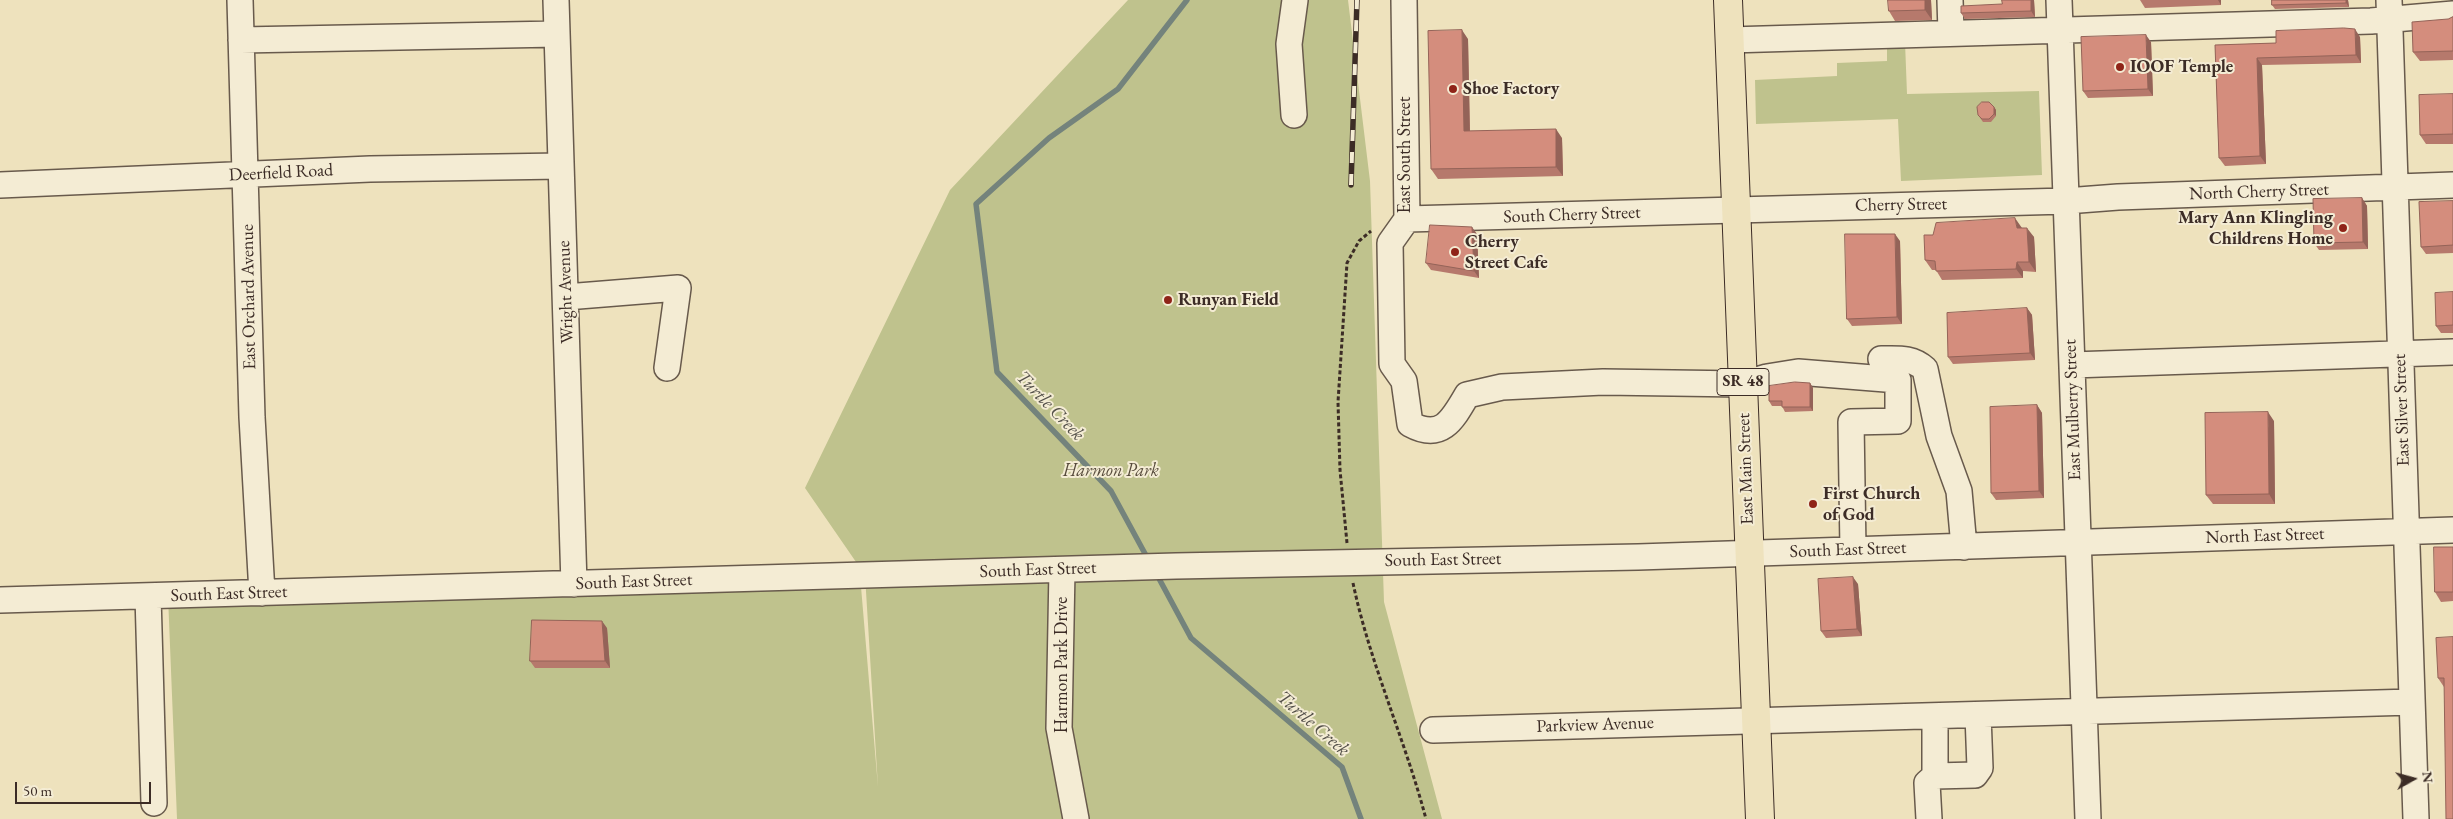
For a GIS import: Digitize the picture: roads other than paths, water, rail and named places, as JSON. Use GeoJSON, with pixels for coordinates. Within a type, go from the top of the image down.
{"type":"FeatureCollection","features":[{"type":"Feature","properties":{"kind":"main road","name":"East Main Street"},"geometry":{"type":"LineString","coordinates":[[1728,0],[1760,819]]}},
{"type":"Feature","properties":{"kind":"street","name":"East Orchard Avenue"},"geometry":{"type":"LineString","coordinates":[[240,0],[252,417],[262,593]]}},
{"type":"Feature","properties":{"kind":"street","name":"Wright Avenue"},"geometry":{"type":"LineString","coordinates":[[556,0],[574,584]]}},
{"type":"Feature","properties":{"kind":"street"},"geometry":{"type":"LineString","coordinates":[[1294,115],[1289,44],[1295,0]]}},
{"type":"Feature","properties":{"kind":"street","name":"East South Street"},"geometry":{"type":"LineString","coordinates":[[1404,0],[1407,219],[1390,243],[1392,364],[1404,381],[1410,424],[1423,431],[1442,429],[1454,417],[1467,395],[1502,387],[1602,382],[1743,384]]}},
{"type":"Feature","properties":{"kind":"street"},"geometry":{"type":"LineString","coordinates":[[1950,0],[1951,32]]}},
{"type":"Feature","properties":{"kind":"street","name":"East Mulberry Street"},"geometry":{"type":"LineString","coordinates":[[2059,0],[2088,819]]}},
{"type":"Feature","properties":{"kind":"street"},"geometry":{"type":"LineString","coordinates":[[1730,40],[2060,28],[2389,10],[2453,14]]}},
{"type":"Feature","properties":{"kind":"street","name":"East Silver Street"},"geometry":{"type":"LineString","coordinates":[[2389,10],[2416,819]]}},
{"type":"Feature","properties":{"kind":"street"},"geometry":{"type":"LineString","coordinates":[[241,40],[557,34]]}},
{"type":"Feature","properties":{"kind":"street","name":"Deerfield Road"},"geometry":{"type":"LineString","coordinates":[[0,185],[370,169],[561,166]]}},
{"type":"Feature","properties":{"kind":"street","name":"North Cherry Street"},"geometry":{"type":"LineString","coordinates":[[2066,201],[2453,185]]}},
{"type":"Feature","properties":{"kind":"street","name":"Cherry Street"},"geometry":{"type":"LineString","coordinates":[[1737,209],[2066,201]]}},
{"type":"Feature","properties":{"kind":"street","name":"South Cherry Street"},"geometry":{"type":"LineString","coordinates":[[1407,219],[1737,209]]}},
{"type":"Feature","properties":{"kind":"street"},"geometry":{"type":"LineString","coordinates":[[566,296],[678,288],[668,368]]}},
{"type":"Feature","properties":{"kind":"street"},"geometry":{"type":"LineString","coordinates":[[2072,365],[2453,352]]}},
{"type":"Feature","properties":{"kind":"street"},"geometry":{"type":"LineString","coordinates":[[1881,359],[1908,359],[1918,362],[1925,369],[1939,436],[1959,491],[1964,546]]}},
{"type":"Feature","properties":{"kind":"street"},"geometry":{"type":"LineString","coordinates":[[1743,384],[1767,377],[1798,372],[1898,380],[1898,421],[1851,422],[1853,550]]}},
{"type":"Feature","properties":{"kind":"street","name":"North East Street"},"geometry":{"type":"LineString","coordinates":[[2077,541],[2453,530]]}},
{"type":"Feature","properties":{"kind":"street","name":"South East Street"},"geometry":{"type":"LineString","coordinates":[[0,600],[1062,570],[1750,554],[2077,541]]}},
{"type":"Feature","properties":{"kind":"street","name":"Harmon Park Drive"},"geometry":{"type":"LineString","coordinates":[[1062,570],[1059,728],[1076,819]]}},
{"type":"Feature","properties":{"kind":"street"},"geometry":{"type":"LineString","coordinates":[[148,596],[154,803]]}},
{"type":"Feature","properties":{"kind":"street","name":"Parkview Avenue"},"geometry":{"type":"LineString","coordinates":[[1433,730],[2412,702]]}},
{"type":"Feature","properties":{"kind":"street"},"geometry":{"type":"LineString","coordinates":[[1929,819],[1927,783],[1935,776],[1975,775],[1980,768],[1978,715]]}},
{"type":"Feature","properties":{"kind":"street"},"geometry":{"type":"LineString","coordinates":[[1935,716],[1935,776]]}},
{"type":"Feature","properties":{"kind":"waterway","name":"Turtle Creek"},"geometry":{"type":"LineString","coordinates":[[1149,561],[1111,491],[997,372],[976,204],[1049,138],[1118,89],[1187,0]]}},
{"type":"Feature","properties":{"kind":"waterway","name":"Turtle Creek"},"geometry":{"type":"LineString","coordinates":[[1156,573],[1191,638],[1342,767],[1361,819]]}},
{"type":"Feature","properties":{"kind":"railway"},"geometry":{"type":"LineString","coordinates":[[1351,185],[1357,0]]}},
{"type":"Feature","properties":{"kind":"place","name":"IOOF Temple"},"geometry":{"type":"Point","coordinates":[2120,67]}},
{"type":"Feature","properties":{"kind":"place","name":"Shoe Factory"},"geometry":{"type":"Point","coordinates":[1453,89]}},
{"type":"Feature","properties":{"kind":"place","name":"Mary Ann Klingling Childrens Home"},"geometry":{"type":"Point","coordinates":[2343,228]}},
{"type":"Feature","properties":{"kind":"place","name":"Cherry Street Cafe"},"geometry":{"type":"Point","coordinates":[1455,252]}},
{"type":"Feature","properties":{"kind":"place","name":"Runyan Field"},"geometry":{"type":"Point","coordinates":[1168,300]}},
{"type":"Feature","properties":{"kind":"place","name":"First Church of God"},"geometry":{"type":"Point","coordinates":[1813,504]}},
{"type":"Feature","properties":{"kind":"park label","name":"Harmon Park"},"geometry":{"type":"Point","coordinates":[1111,471]}}]}
